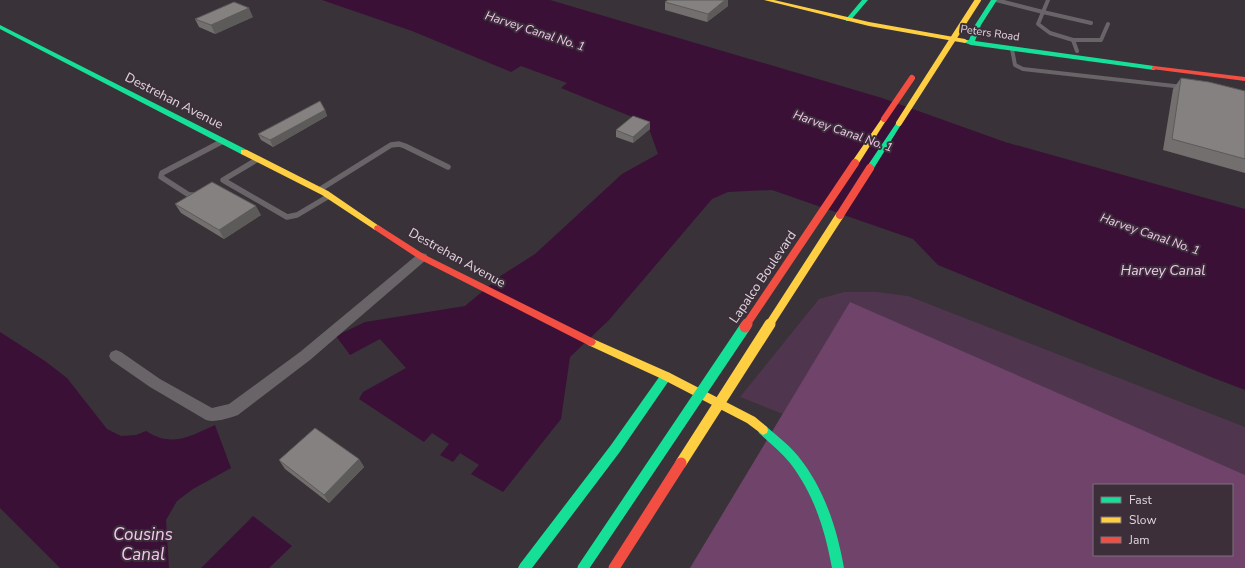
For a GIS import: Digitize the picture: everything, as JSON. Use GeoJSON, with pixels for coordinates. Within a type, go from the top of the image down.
{"type":"FeatureCollection","features":[{"type":"Feature","properties":{"kind":"main road","name":"Peters Road"},"geometry":{"type":"LineString","coordinates":[[767,0],[850,18],[972,40],[1012,49],[1159,70],[1245,79]]}},
{"type":"Feature","properties":{"kind":"main road","name":"Peters Road"},"geometry":{"type":"LineString","coordinates":[[783,0],[850,18]]}},
{"type":"Feature","properties":{"kind":"main road"},"geometry":{"type":"LineString","coordinates":[[850,18],[865,0]]}},
{"type":"Feature","properties":{"kind":"main road"},"geometry":{"type":"LineString","coordinates":[[614,568],[978,0]]}},
{"type":"Feature","properties":{"kind":"main road"},"geometry":{"type":"LineString","coordinates":[[972,40],[995,0]]}},
{"type":"Feature","properties":{"kind":"main road"},"geometry":{"type":"LineString","coordinates":[[933,46],[947,26]]}},
{"type":"Feature","properties":{"kind":"main road","name":"Destrehan Avenue"},"geometry":{"type":"LineString","coordinates":[[0,27],[319,190],[422,257],[590,342],[666,376],[750,420],[767,433],[793,458],[805,473],[819,498],[831,533],[838,568]]}},
{"type":"Feature","properties":{"kind":"main road","name":"Peters Road"},"geometry":{"type":"LineString","coordinates":[[972,40],[1105,55],[1212,75]]}},
{"type":"Feature","properties":{"kind":"main road","name":"Lapalco Boulevard"},"geometry":{"type":"LineString","coordinates":[[583,568],[916,73]]}},
{"type":"Feature","properties":{"kind":"main road"},"geometry":{"type":"LineString","coordinates":[[524,568],[636,420],[666,376]]}},
{"type":"Feature","properties":{"kind":"street"},"geometry":{"type":"LineString","coordinates":[[116,356],[154,383],[212,415],[233,410],[305,356],[422,257]]}},
{"type":"Feature","properties":{"kind":"lane"},"geometry":{"type":"LineString","coordinates":[[995,0],[1091,22]]}},
{"type":"Feature","properties":{"kind":"lane"},"geometry":{"type":"LineString","coordinates":[[1017,5],[1020,0]]}},
{"type":"Feature","properties":{"kind":"lane"},"geometry":{"type":"LineString","coordinates":[[1048,0],[1038,24],[1043,29],[1054,35],[1074,40],[1101,40],[1108,24]]}},
{"type":"Feature","properties":{"kind":"lane"},"geometry":{"type":"LineString","coordinates":[[1074,40],[1077,51]]}},
{"type":"Feature","properties":{"kind":"lane"},"geometry":{"type":"LineString","coordinates":[[1012,49],[1015,65],[1023,69],[1190,88]]}},
{"type":"Feature","properties":{"kind":"lane"},"geometry":{"type":"LineString","coordinates":[[202,192],[196,196],[189,195],[161,177],[162,173],[223,141]]}},
{"type":"Feature","properties":{"kind":"lane"},"geometry":{"type":"LineString","coordinates":[[319,190],[391,145],[399,144],[405,146],[448,167]]}},
{"type":"Feature","properties":{"kind":"lane"},"geometry":{"type":"LineString","coordinates":[[258,159],[221,182],[287,218],[297,215],[329,196]]}},
{"type":"Feature","properties":{"kind":"shaded area"},"geometry":{"type":"Polygon","coordinates":[[[844,292],[877,292],[908,296],[1245,427],[1245,568],[937,568],[821,429],[740,397],[819,299],[844,292]]]}},
{"type":"Feature","properties":{"kind":"shaded area"},"geometry":{"type":"Polygon","coordinates":[[[850,302],[1245,475],[1245,568],[690,568],[850,302]]]}},
{"type":"Feature","properties":{"kind":"water","name":"Harvey Canal"},"geometry":{"type":"Polygon","coordinates":[[[322,0],[550,0],[882,98],[1005,142],[1245,209],[1245,390],[938,265],[913,239],[772,190],[728,192],[712,199],[609,320],[570,357],[561,419],[503,492],[471,474],[479,465],[460,453],[453,462],[440,455],[449,444],[432,433],[424,442],[359,399],[363,392],[406,368],[380,339],[350,355],[336,336],[365,322],[465,306],[502,275],[535,254],[622,174],[658,154],[647,123],[561,88],[567,83],[521,66],[511,72],[412,31],[322,0]]]}},
{"type":"Feature","properties":{"kind":"water"},"geometry":{"type":"Polygon","coordinates":[[[0,332],[45,361],[67,378],[107,429],[121,436],[136,435],[146,431],[164,439],[173,439],[189,436],[215,425],[231,468],[193,489],[177,501],[166,520],[169,568],[60,568],[0,508],[0,332]]]}},
{"type":"Feature","properties":{"kind":"water","name":"Cousins Canal"},"geometry":{"type":"Polygon","coordinates":[[[253,516],[292,546],[269,568],[201,568],[253,516]]]}},
{"type":"Feature","properties":{"kind":"building"},"geometry":{"type":"Polygon","coordinates":[[[668,0],[725,0],[708,14],[665,2],[668,0]]]}},
{"type":"Feature","properties":{"kind":"building"},"geometry":{"type":"Polygon","coordinates":[[[234,2],[249,8],[211,25],[195,19],[234,2]]]}},
{"type":"Feature","properties":{"kind":"building"},"geometry":{"type":"Polygon","coordinates":[[[1181,78],[1209,82],[1245,91],[1245,159],[1172,139],[1181,78]]]}},
{"type":"Feature","properties":{"kind":"building"},"geometry":{"type":"Polygon","coordinates":[[[320,101],[325,110],[270,140],[258,134],[320,101]]]}},
{"type":"Feature","properties":{"kind":"building"},"geometry":{"type":"Polygon","coordinates":[[[633,116],[650,122],[633,137],[616,130],[633,116]]]}},
{"type":"Feature","properties":{"kind":"building"},"geometry":{"type":"Polygon","coordinates":[[[212,182],[256,206],[219,230],[175,204],[212,182]]]}},
{"type":"Feature","properties":{"kind":"building"},"geometry":{"type":"Polygon","coordinates":[[[315,428],[359,459],[324,495],[279,460],[315,428]]]}},
{"type":"Feature","properties":{"kind":"traffic: fast"},"geometry":{"type":"LineString","coordinates":[[848,20],[865,0]]}},
{"type":"Feature","properties":{"kind":"traffic: fast"},"geometry":{"type":"LineString","coordinates":[[971,43],[978,25],[994,0]]}},
{"type":"Feature","properties":{"kind":"traffic: fast"},"geometry":{"type":"LineString","coordinates":[[0,27],[244,152]]}},
{"type":"Feature","properties":{"kind":"traffic: fast"},"geometry":{"type":"LineString","coordinates":[[965,41],[1154,68]]}},
{"type":"Feature","properties":{"kind":"traffic: fast"},"geometry":{"type":"LineString","coordinates":[[870,168],[899,123]]}},
{"type":"Feature","properties":{"kind":"traffic: fast"},"geometry":{"type":"LineString","coordinates":[[583,568],[745,327]]}},
{"type":"Feature","properties":{"kind":"traffic: fast"},"geometry":{"type":"LineString","coordinates":[[524,568],[615,449],[666,376]]}},
{"type":"Feature","properties":{"kind":"traffic: fast"},"geometry":{"type":"LineString","coordinates":[[763,430],[794,460],[813,489],[829,527],[838,568]]}},
{"type":"Feature","properties":{"kind":"traffic: slow"},"geometry":{"type":"LineString","coordinates":[[767,0],[869,24],[965,41]]}},
{"type":"Feature","properties":{"kind":"traffic: slow"},"geometry":{"type":"LineString","coordinates":[[899,123],[978,0]]}},
{"type":"Feature","properties":{"kind":"traffic: slow"},"geometry":{"type":"LineString","coordinates":[[855,163],[884,119]]}},
{"type":"Feature","properties":{"kind":"traffic: slow"},"geometry":{"type":"LineString","coordinates":[[244,152],[325,193],[378,228]]}},
{"type":"Feature","properties":{"kind":"traffic: slow"},"geometry":{"type":"LineString","coordinates":[[681,463],[840,215]]}},
{"type":"Feature","properties":{"kind":"traffic: slow"},"geometry":{"type":"LineString","coordinates":[[591,342],[666,376],[751,420],[763,430]]}},
{"type":"Feature","properties":{"kind":"traffic: jam"},"geometry":{"type":"LineString","coordinates":[[1154,68],[1245,79]]}},
{"type":"Feature","properties":{"kind":"traffic: jam"},"geometry":{"type":"LineString","coordinates":[[884,119],[912,78]]}},
{"type":"Feature","properties":{"kind":"traffic: jam"},"geometry":{"type":"LineString","coordinates":[[745,327],[855,163]]}},
{"type":"Feature","properties":{"kind":"traffic: jam"},"geometry":{"type":"LineString","coordinates":[[840,215],[870,168]]}},
{"type":"Feature","properties":{"kind":"traffic: jam"},"geometry":{"type":"LineString","coordinates":[[378,228],[422,257],[591,342]]}},
{"type":"Feature","properties":{"kind":"traffic: jam"},"geometry":{"type":"LineString","coordinates":[[614,568],[681,463]]}},
{"type":"Feature","properties":{"kind":"water label","name":"Harvey Canal No. 1"},"geometry":{"type":"Point","coordinates":[535,31]}},
{"type":"Feature","properties":{"kind":"water label","name":"Harvey Canal No. 1"},"geometry":{"type":"Point","coordinates":[843,131]}},
{"type":"Feature","properties":{"kind":"water label","name":"Harvey Canal No. 1"},"geometry":{"type":"Point","coordinates":[1150,234]}}]}
